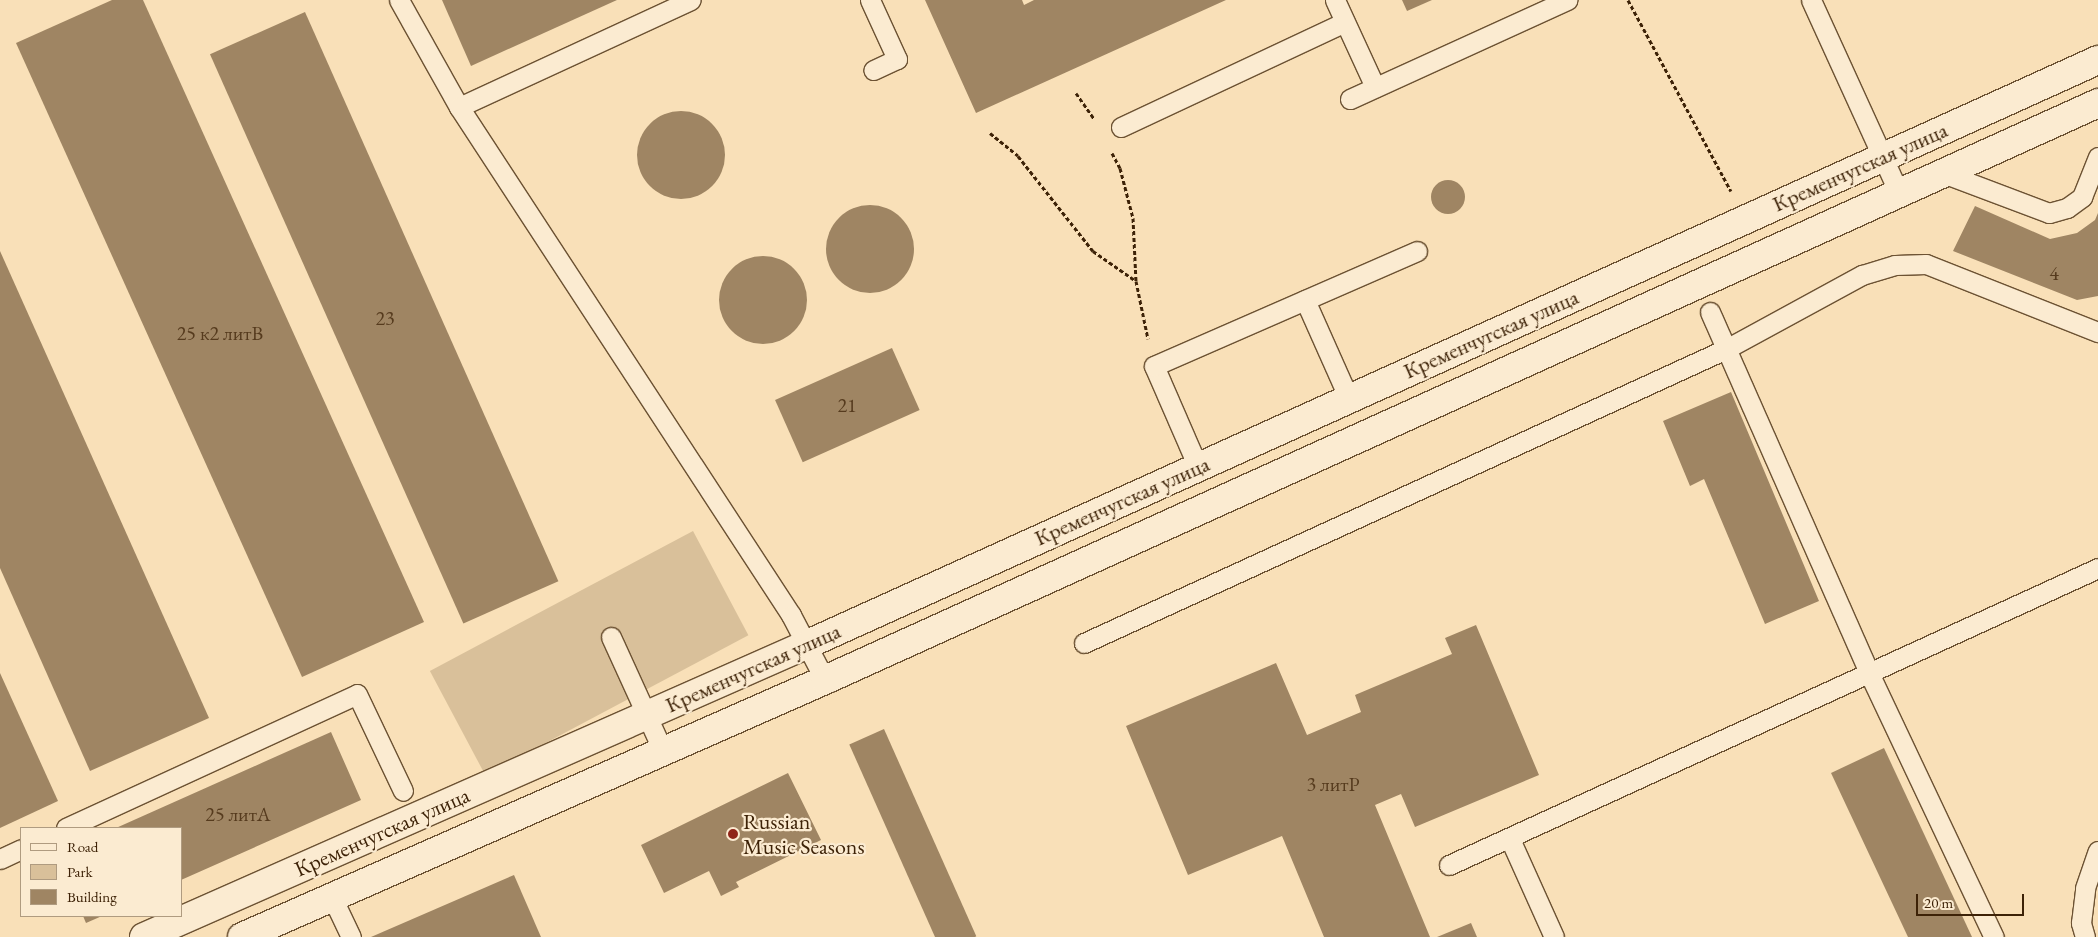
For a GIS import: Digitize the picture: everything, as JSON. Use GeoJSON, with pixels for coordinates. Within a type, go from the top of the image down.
{"type":"FeatureCollection","features":[{"type":"Feature","properties":{"kind":"street","name":"Кременчугская улица"},"geometry":{"type":"LineString","coordinates":[[144,937],[808,644],[2098,60]]}},
{"type":"Feature","properties":{"kind":"street","name":"Кременчугская улица"},"geometry":{"type":"LineString","coordinates":[[242,937],[825,680],[2098,103]]}},
{"type":"Feature","properties":{"kind":"lane"},"geometry":{"type":"LineString","coordinates":[[399,0],[458,107],[808,644],[825,680]]}},
{"type":"Feature","properties":{"kind":"lane"},"geometry":{"type":"LineString","coordinates":[[458,107],[690,0]]}},
{"type":"Feature","properties":{"kind":"lane"},"geometry":{"type":"LineString","coordinates":[[870,0],[898,59],[873,70]]}},
{"type":"Feature","properties":{"kind":"lane"},"geometry":{"type":"LineString","coordinates":[[1335,0],[1375,87]]}},
{"type":"Feature","properties":{"kind":"lane"},"geometry":{"type":"LineString","coordinates":[[1350,99],[1567,0]]}},
{"type":"Feature","properties":{"kind":"lane"},"geometry":{"type":"LineString","coordinates":[[1811,0],[1899,192]]}},
{"type":"Feature","properties":{"kind":"lane"},"geometry":{"type":"LineString","coordinates":[[1120,127],[1345,22]]}},
{"type":"Feature","properties":{"kind":"lane"},"geometry":{"type":"LineString","coordinates":[[1943,173],[2049,214],[2067,208],[2082,197],[2098,157]]}},
{"type":"Feature","properties":{"kind":"lane"},"geometry":{"type":"LineString","coordinates":[[1198,467],[1154,366],[1417,251]]}},
{"type":"Feature","properties":{"kind":"lane"},"geometry":{"type":"LineString","coordinates":[[1084,643],[1726,349],[1862,274],[1895,265],[1926,264],[2098,332]]}},
{"type":"Feature","properties":{"kind":"lane"},"geometry":{"type":"LineString","coordinates":[[1306,300],[1349,399]]}},
{"type":"Feature","properties":{"kind":"lane"},"geometry":{"type":"LineString","coordinates":[[1710,312],[1869,673],[1994,937]]}},
{"type":"Feature","properties":{"kind":"lane"},"geometry":{"type":"LineString","coordinates":[[1449,865],[1510,839],[2098,568]]}},
{"type":"Feature","properties":{"kind":"lane"},"geometry":{"type":"LineString","coordinates":[[611,637],[663,751]]}},
{"type":"Feature","properties":{"kind":"lane"},"geometry":{"type":"LineString","coordinates":[[68,827],[358,694],[403,791]]}},
{"type":"Feature","properties":{"kind":"lane"},"geometry":{"type":"LineString","coordinates":[[1510,839],[1554,937]]}},
{"type":"Feature","properties":{"kind":"lane"},"geometry":{"type":"LineString","coordinates":[[0,859],[20,849]]}},
{"type":"Feature","properties":{"kind":"lane"},"geometry":{"type":"LineString","coordinates":[[2085,937],[2081,923],[2084,888],[2098,851]]}},
{"type":"Feature","properties":{"kind":"lane"},"geometry":{"type":"LineString","coordinates":[[332,897],[351,937]]}},
{"type":"Feature","properties":{"kind":"path"},"geometry":{"type":"LineString","coordinates":[[1628,0],[1731,191]]}},
{"type":"Feature","properties":{"kind":"path"},"geometry":{"type":"LineString","coordinates":[[1076,93],[1096,122]]}},
{"type":"Feature","properties":{"kind":"path"},"geometry":{"type":"LineString","coordinates":[[990,133],[1018,156],[1093,251],[1136,282]]}},
{"type":"Feature","properties":{"kind":"path"},"geometry":{"type":"LineString","coordinates":[[1110,148],[1120,168],[1133,218],[1136,282],[1154,366]]}},
{"type":"Feature","properties":{"kind":"green space"},"geometry":{"type":"Polygon","coordinates":[[[693,531],[748,635],[485,775],[430,671],[693,531]]]}},
{"type":"Feature","properties":{"kind":"building"},"geometry":{"type":"Polygon","coordinates":[[[112,0],[143,0],[424,622],[302,677],[16,43],[112,0]]]}},
{"type":"Feature","properties":{"kind":"building"},"geometry":{"type":"Polygon","coordinates":[[[442,0],[617,0],[471,66],[442,0]]]}},
{"type":"Feature","properties":{"kind":"building"},"geometry":{"type":"Polygon","coordinates":[[[925,0],[1022,0],[1024,5],[1034,0],[1226,0],[976,113],[925,0]]]}},
{"type":"Feature","properties":{"kind":"building"},"geometry":{"type":"Polygon","coordinates":[[[1402,0],[1432,0],[1407,11],[1402,0]]]}},
{"type":"Feature","properties":{"kind":"building"},"geometry":{"type":"Polygon","coordinates":[[[305,12],[558,581],[463,623],[210,54],[305,12]]]}},
{"type":"Feature","properties":{"kind":"building"},"geometry":{"type":"Polygon","coordinates":[[[681,111],[698,114],[712,124],[722,138],[725,155],[722,172],[712,186],[698,196],[681,199],[664,196],[650,186],[640,172],[637,155],[640,138],[650,124],[664,114],[681,111]]]}},
{"type":"Feature","properties":{"kind":"building"},"geometry":{"type":"Polygon","coordinates":[[[1448,180],[1460,185],[1465,197],[1460,209],[1448,214],[1436,209],[1431,197],[1436,185],[1448,180]]]}},
{"type":"Feature","properties":{"kind":"building"},"geometry":{"type":"Polygon","coordinates":[[[870,205],[887,208],[901,218],[911,232],[914,249],[911,266],[901,280],[887,290],[870,293],[853,290],[839,280],[829,266],[826,249],[829,232],[839,218],[853,208],[870,205]]]}},
{"type":"Feature","properties":{"kind":"building"},"geometry":{"type":"Polygon","coordinates":[[[1975,206],[2050,239],[2077,233],[2095,220],[2098,213],[2098,296],[2077,300],[1953,251],[1975,206]]]}},
{"type":"Feature","properties":{"kind":"building"},"geometry":{"type":"Polygon","coordinates":[[[0,251],[209,718],[90,771],[0,568],[0,251]]]}},
{"type":"Feature","properties":{"kind":"building"},"geometry":{"type":"Polygon","coordinates":[[[763,256],[780,259],[794,269],[804,283],[807,300],[804,317],[794,331],[780,341],[763,344],[746,341],[732,331],[722,317],[719,300],[722,283],[732,269],[746,259],[763,256]]]}},
{"type":"Feature","properties":{"kind":"building"},"geometry":{"type":"Polygon","coordinates":[[[892,348],[920,410],[803,462],[775,400],[892,348]]]}},
{"type":"Feature","properties":{"kind":"building"},"geometry":{"type":"Polygon","coordinates":[[[1731,392],[1819,601],[1765,624],[1704,479],[1690,486],[1663,421],[1731,392]]]}},
{"type":"Feature","properties":{"kind":"building"},"geometry":{"type":"Polygon","coordinates":[[[1476,625],[1539,775],[1415,827],[1401,794],[1375,805],[1430,937],[1324,937],[1282,836],[1188,875],[1126,726],[1276,663],[1307,735],[1361,712],[1355,695],[1452,654],[1445,638],[1476,625]]]}},
{"type":"Feature","properties":{"kind":"building"},"geometry":{"type":"Polygon","coordinates":[[[0,673],[58,801],[0,828],[0,673]]]}},
{"type":"Feature","properties":{"kind":"building"},"geometry":{"type":"Polygon","coordinates":[[[884,729],[976,936],[935,937],[849,744],[884,729]]]}},
{"type":"Feature","properties":{"kind":"building"},"geometry":{"type":"Polygon","coordinates":[[[331,732],[361,800],[182,880],[182,827],[118,827],[331,732]]]}},
{"type":"Feature","properties":{"kind":"building"},"geometry":{"type":"Polygon","coordinates":[[[1884,748],[1972,937],[1908,937],[1831,773],[1884,748]]]}},
{"type":"Feature","properties":{"kind":"building"},"geometry":{"type":"Polygon","coordinates":[[[788,773],[821,840],[736,882],[739,887],[721,896],[709,871],[664,893],[641,845],[788,773]]]}},
{"type":"Feature","properties":{"kind":"building"},"geometry":{"type":"Polygon","coordinates":[[[514,875],[541,937],[371,937],[514,875]]]}},
{"type":"Feature","properties":{"kind":"building"},"geometry":{"type":"Polygon","coordinates":[[[83,917],[100,917],[86,923],[83,917]]]}},
{"type":"Feature","properties":{"kind":"building"},"geometry":{"type":"Polygon","coordinates":[[[1471,923],[1477,937],[1437,937],[1471,923]]]}},
{"type":"Feature","properties":{"kind":"place","name":"Russian Music Seasons"},"geometry":{"type":"Point","coordinates":[733,834]}}]}
